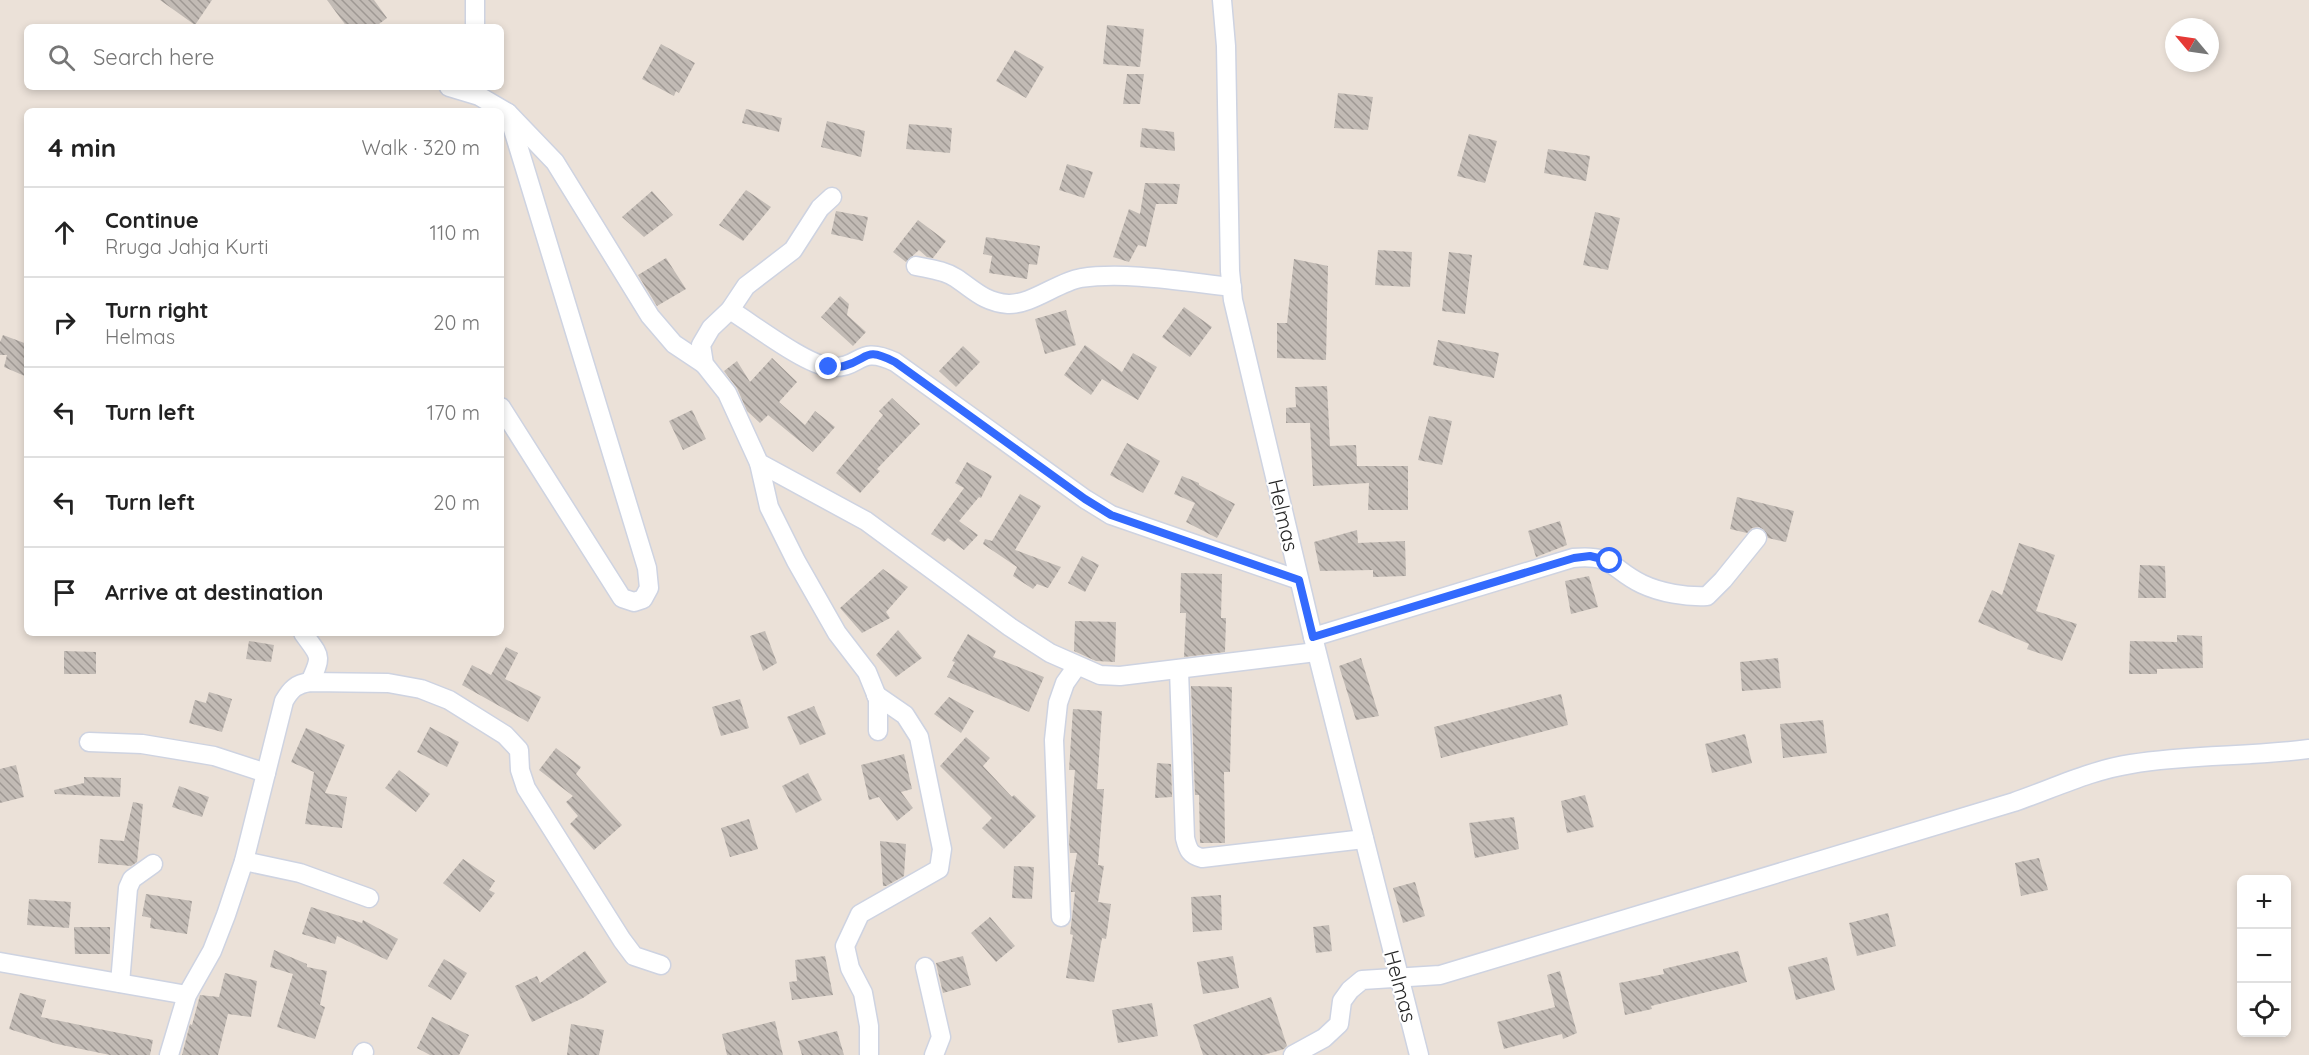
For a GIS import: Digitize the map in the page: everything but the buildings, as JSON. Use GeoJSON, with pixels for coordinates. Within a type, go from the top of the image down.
{"type":"FeatureCollection","features":[{"type":"Feature","properties":{"kind":"street"},"geometry":{"type":"LineString","coordinates":[[474,0],[475,24]]}},
{"type":"Feature","properties":{"kind":"street","name":"Helmas"},"geometry":{"type":"LineString","coordinates":[[1222,0],[1226,46],[1232,287],[1299,580],[1419,1055]]}},
{"type":"Feature","properties":{"kind":"street"},"geometry":{"type":"LineString","coordinates":[[479,92],[501,108]]}},
{"type":"Feature","properties":{"kind":"street"},"geometry":{"type":"LineString","coordinates":[[504,110],[555,162],[650,316],[674,344],[704,364],[727,393],[759,463],[769,507],[796,561],[837,633],[867,672],[876,695],[878,731]]}},
{"type":"Feature","properties":{"kind":"street"},"geometry":{"type":"LineString","coordinates":[[504,412],[622,598],[634,602],[643,599],[649,588],[647,568],[508,113]]}},
{"type":"Feature","properties":{"kind":"street"},"geometry":{"type":"LineString","coordinates":[[704,364],[701,345],[711,328],[730,310],[746,286],[793,250],[820,208],[832,197]]}},
{"type":"Feature","properties":{"kind":"street"},"geometry":{"type":"LineString","coordinates":[[916,266],[955,277],[973,292],[993,302],[1011,304],[1077,279],[1099,275],[1232,287]]}},
{"type":"Feature","properties":{"kind":"street"},"geometry":{"type":"LineString","coordinates":[[730,310],[813,363],[829,367],[844,366],[868,354],[884,356],[1085,499],[1111,515],[1299,580]]}},
{"type":"Feature","properties":{"kind":"street"},"geometry":{"type":"LineString","coordinates":[[759,463],[866,521],[1010,627],[1050,653],[1100,675],[1120,676],[1179,670],[1315,645],[1582,557],[1590,556],[1610,561],[1642,584],[1688,597],[1707,596],[1757,538]]}},
{"type":"Feature","properties":{"kind":"street"},"geometry":{"type":"LineString","coordinates":[[305,636],[319,654],[319,662],[310,682]]}},
{"type":"Feature","properties":{"kind":"street"},"geometry":{"type":"LineString","coordinates":[[1061,917],[1054,740],[1058,703],[1065,683],[1077,666]]}},
{"type":"Feature","properties":{"kind":"street"},"geometry":{"type":"LineString","coordinates":[[1179,670],[1185,838],[1188,849],[1194,856],[1202,858],[1364,839]]}},
{"type":"Feature","properties":{"kind":"street"},"geometry":{"type":"LineString","coordinates":[[169,1055],[187,995],[212,951],[226,915],[244,861],[284,701],[290,690],[298,684],[310,682],[388,683],[421,689],[449,700],[505,735],[519,750],[520,770],[526,788],[622,940],[634,956],[661,965]]}},
{"type":"Feature","properties":{"kind":"street"},"geometry":{"type":"LineString","coordinates":[[869,1055],[869,1026],[863,993],[850,968],[845,946],[860,914],[939,870],[942,849],[919,737],[905,715],[876,695]]}},
{"type":"Feature","properties":{"kind":"street"},"geometry":{"type":"LineString","coordinates":[[89,742],[142,744],[214,756],[266,773]]}},
{"type":"Feature","properties":{"kind":"street"},"geometry":{"type":"LineString","coordinates":[[1293,1055],[1324,1038],[1339,1024],[1342,1000],[1362,980],[1440,975],[2014,802],[2097,772],[2129,764],[2162,759],[2275,754],[2309,749]]}},
{"type":"Feature","properties":{"kind":"street"},"geometry":{"type":"LineString","coordinates":[[244,861],[300,873],[369,898]]}},
{"type":"Feature","properties":{"kind":"street"},"geometry":{"type":"LineString","coordinates":[[120,983],[128,888],[132,879],[153,864]]}},
{"type":"Feature","properties":{"kind":"street"},"geometry":{"type":"LineString","coordinates":[[0,962],[187,995]]}},
{"type":"Feature","properties":{"kind":"street"},"geometry":{"type":"LineString","coordinates":[[925,967],[941,1036],[934,1055]]}},
{"type":"Feature","properties":{"kind":"route"},"geometry":{"type":"LineString","coordinates":[[829,367],[844,366],[868,354],[884,356],[1085,499],[1111,515],[1299,580],[1313,637],[1574,558],[1590,556],[1610,561]]}}]}
